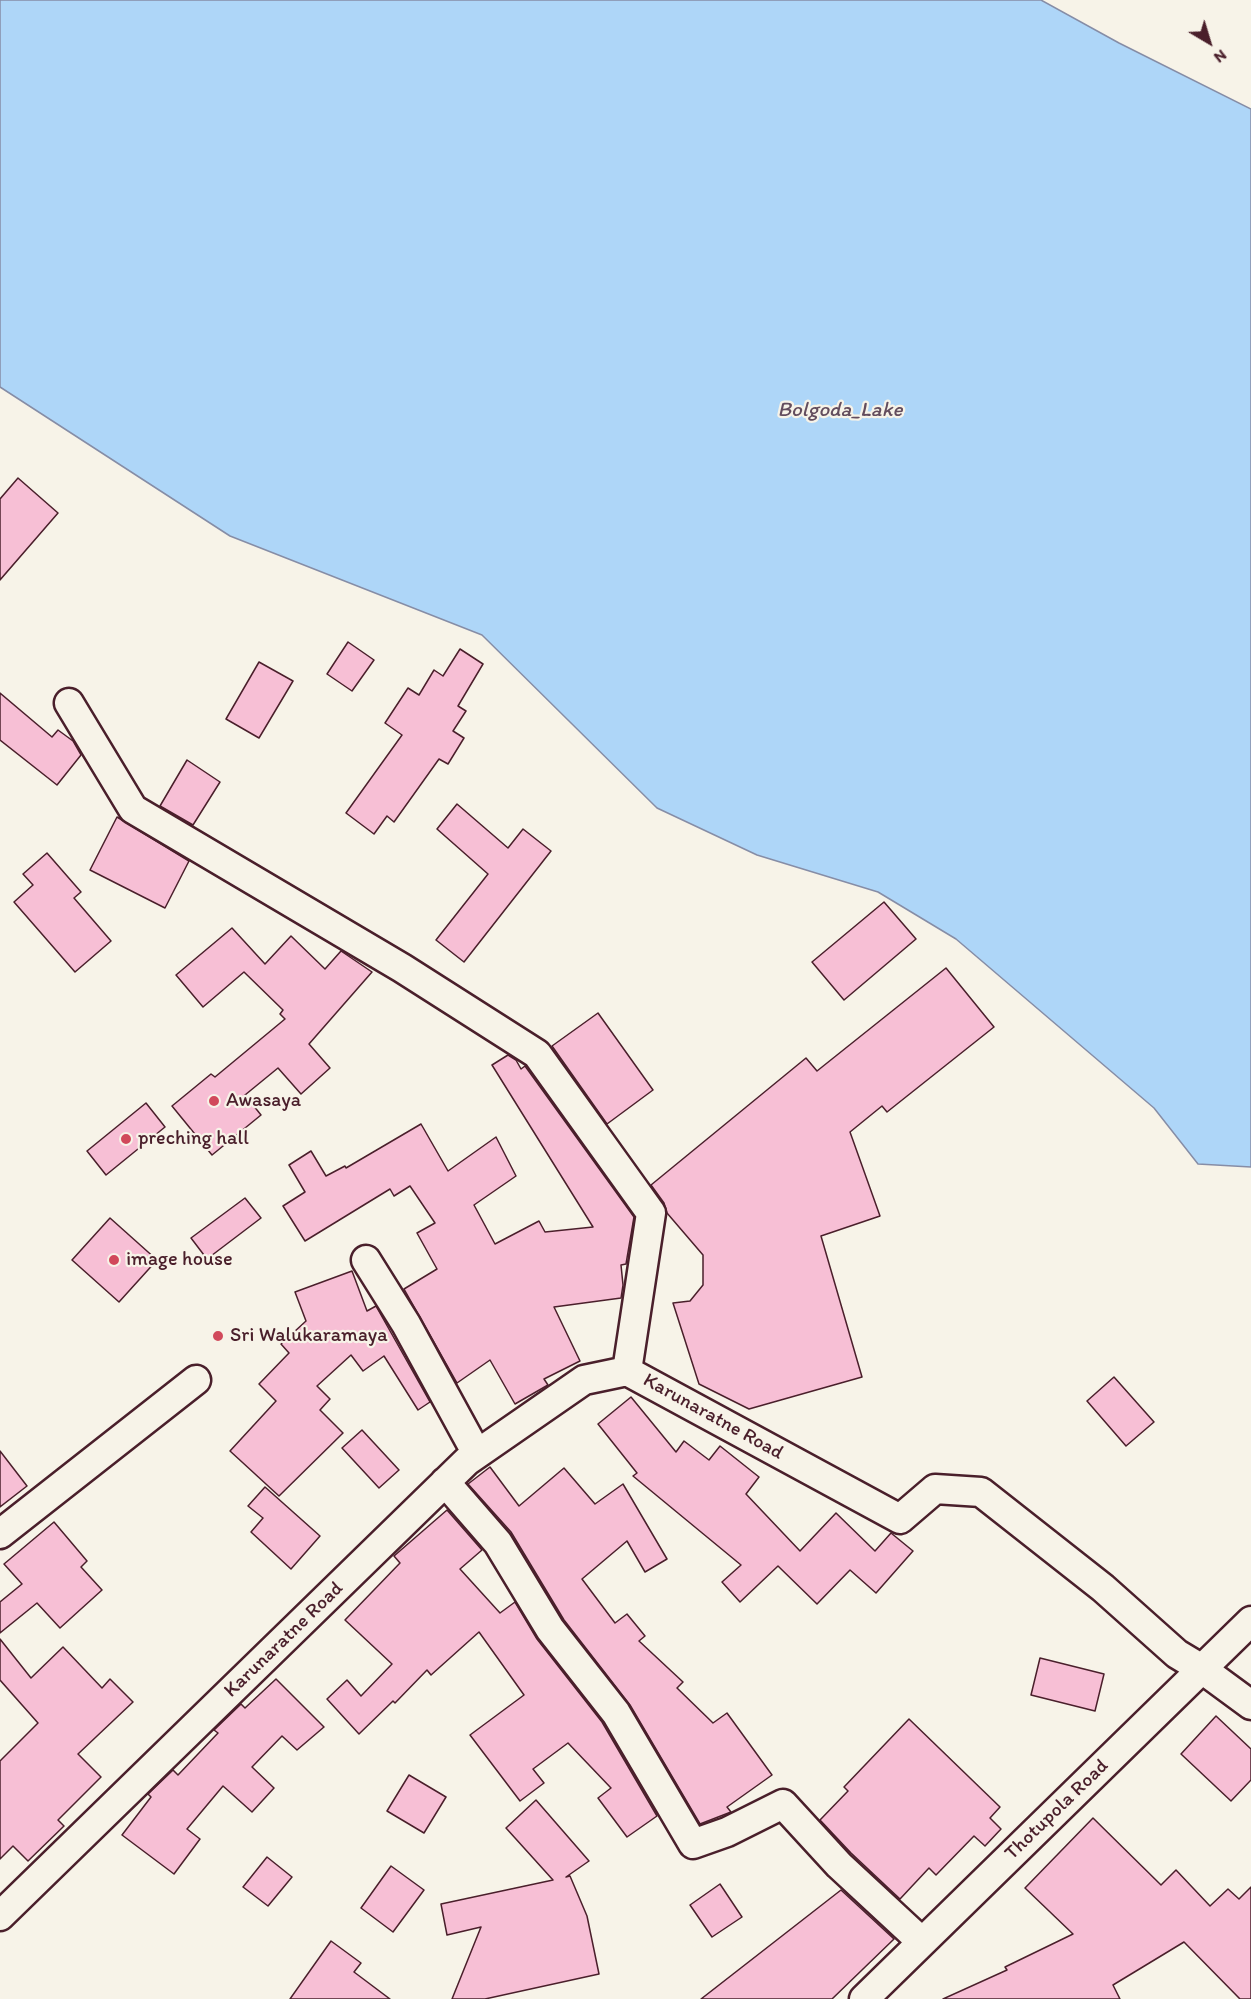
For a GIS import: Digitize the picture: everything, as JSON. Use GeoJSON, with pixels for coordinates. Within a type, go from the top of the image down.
{"type":"FeatureCollection","features":[{"type":"Feature","properties":{"kind":"street"},"geometry":{"type":"LineString","coordinates":[[69,703],[133,809],[402,968],[537,1054],[651,1213],[627,1371]]}},
{"type":"Feature","properties":{"kind":"street"},"geometry":{"type":"LineString","coordinates":[[366,1260],[406,1324],[477,1454]]}},
{"type":"Feature","properties":{"kind":"street","name":"Karunaratne Road"},"geometry":{"type":"LineString","coordinates":[[0,1916],[477,1454],[584,1380],[627,1371],[900,1519],[935,1490],[981,1492],[1102,1588],[1177,1654],[1202,1669],[1251,1705]]}},
{"type":"Feature","properties":{"kind":"street"},"geometry":{"type":"LineString","coordinates":[[0,1534],[196,1380]]}},
{"type":"Feature","properties":{"kind":"street"},"geometry":{"type":"LineString","coordinates":[[446,1482],[498,1543],[550,1629],[616,1713],[693,1844],[727,1832],[783,1804],[839,1865],[922,1942]]}},
{"type":"Feature","properties":{"kind":"street","name":"Thotupola Road"},"geometry":{"type":"LineString","coordinates":[[864,1999],[1251,1621]]}},
{"type":"Feature","properties":{"kind":"water","name":"Bolgoda_Lake"},"geometry":{"type":"Polygon","coordinates":[[[0,0],[1041,0],[1119,43],[1251,109],[1251,1167],[1198,1164],[1154,1108],[956,939],[878,892],[757,855],[657,808],[482,635],[230,536],[0,387],[0,0]]]}},
{"type":"Feature","properties":{"kind":"building"},"geometry":{"type":"Polygon","coordinates":[[[18,478],[58,513],[0,580],[0,499],[18,478]]]}},
{"type":"Feature","properties":{"kind":"building"},"geometry":{"type":"Polygon","coordinates":[[[348,642],[374,660],[352,691],[327,674],[348,642]]]}},
{"type":"Feature","properties":{"kind":"building"},"geometry":{"type":"Polygon","coordinates":[[[460,649],[483,664],[458,706],[466,711],[453,731],[464,738],[448,764],[439,759],[394,822],[387,816],[374,834],[346,813],[402,735],[385,723],[408,688],[419,695],[434,670],[443,676],[460,649]]]}},
{"type":"Feature","properties":{"kind":"building"},"geometry":{"type":"Polygon","coordinates":[[[259,662],[293,681],[259,738],[226,719],[259,662]]]}},
{"type":"Feature","properties":{"kind":"building"},"geometry":{"type":"Polygon","coordinates":[[[0,693],[52,737],[58,730],[73,741],[81,755],[57,785],[0,740],[0,693]]]}},
{"type":"Feature","properties":{"kind":"building"},"geometry":{"type":"Polygon","coordinates":[[[187,760],[220,782],[193,825],[160,806],[187,760]]]}},
{"type":"Feature","properties":{"kind":"building"},"geometry":{"type":"Polygon","coordinates":[[[457,804],[508,848],[523,829],[551,851],[464,962],[436,940],[488,874],[437,829],[457,804]]]}},
{"type":"Feature","properties":{"kind":"building"},"geometry":{"type":"Polygon","coordinates":[[[117,817],[189,861],[165,908],[90,870],[117,817]]]}},
{"type":"Feature","properties":{"kind":"building"},"geometry":{"type":"Polygon","coordinates":[[[47,853],[81,892],[74,898],[111,941],[75,972],[14,902],[33,885],[23,874],[47,853]]]}},
{"type":"Feature","properties":{"kind":"building"},"geometry":{"type":"Polygon","coordinates":[[[884,902],[916,939],[844,1000],[812,962],[884,902]]]}},
{"type":"Feature","properties":{"kind":"building"},"geometry":{"type":"Polygon","coordinates":[[[232,928],[265,964],[291,936],[325,969],[341,951],[372,972],[309,1044],[330,1068],[301,1094],[278,1068],[245,1095],[261,1115],[212,1155],[172,1106],[211,1074],[215,1077],[285,1019],[280,1014],[283,1010],[244,972],[203,1007],[176,975],[232,928]]]}},
{"type":"Feature","properties":{"kind":"building"},"geometry":{"type":"Polygon","coordinates":[[[946,968],[994,1027],[887,1112],[882,1106],[850,1132],[880,1216],[821,1236],[862,1377],[749,1409],[699,1384],[673,1303],[690,1301],[703,1285],[703,1255],[667,1213],[664,1203],[651,1185],[806,1058],[817,1071],[946,968]]]}},
{"type":"Feature","properties":{"kind":"building"},"geometry":{"type":"Polygon","coordinates":[[[598,1013],[653,1090],[607,1124],[552,1046],[598,1013]]]}},
{"type":"Feature","properties":{"kind":"building"},"geometry":{"type":"Polygon","coordinates":[[[508,1055],[516,1060],[521,1069],[525,1066],[634,1217],[626,1264],[621,1265],[623,1285],[621,1298],[554,1307],[580,1361],[544,1379],[548,1385],[515,1404],[490,1360],[457,1383],[404,1289],[437,1269],[417,1233],[435,1223],[410,1186],[394,1196],[390,1189],[305,1241],[283,1206],[305,1192],[289,1165],[311,1151],[326,1176],[345,1166],[346,1168],[421,1124],[448,1171],[496,1137],[516,1176],[474,1205],[495,1244],[539,1221],[545,1232],[593,1227],[492,1065],[508,1055]]]}},
{"type":"Feature","properties":{"kind":"building","name":"preching hall"},"geometry":{"type":"Polygon","coordinates":[[[146,1103],[165,1127],[106,1175],[87,1151],[146,1103]]]}},
{"type":"Feature","properties":{"kind":"building"},"geometry":{"type":"Polygon","coordinates":[[[245,1198],[261,1218],[207,1259],[191,1238],[245,1198]]]}},
{"type":"Feature","properties":{"kind":"building","name":"image house"},"geometry":{"type":"Polygon","coordinates":[[[110,1218],[157,1260],[119,1302],[72,1260],[110,1218]]]}},
{"type":"Feature","properties":{"kind":"building"},"geometry":{"type":"Polygon","coordinates":[[[352,1271],[367,1311],[376,1306],[430,1402],[418,1410],[384,1356],[363,1371],[351,1355],[317,1386],[330,1399],[320,1410],[343,1433],[279,1496],[230,1451],[276,1401],[259,1384],[289,1353],[281,1344],[306,1321],[295,1292],[352,1271]]]}},
{"type":"Feature","properties":{"kind":"building"},"geometry":{"type":"Polygon","coordinates":[[[1114,1377],[1154,1422],[1126,1446],[1087,1401],[1114,1377]]]}},
{"type":"Feature","properties":{"kind":"building"},"geometry":{"type":"Polygon","coordinates":[[[631,1397],[676,1452],[684,1441],[709,1460],[720,1446],[759,1477],[746,1494],[800,1551],[836,1513],[875,1551],[891,1533],[913,1551],[876,1593],[850,1570],[817,1604],[778,1566],[740,1602],[722,1582],[741,1565],[633,1476],[637,1473],[598,1424],[631,1397]]]}},
{"type":"Feature","properties":{"kind":"building"},"geometry":{"type":"Polygon","coordinates":[[[362,1430],[399,1470],[379,1488],[342,1448],[362,1430]]]}},
{"type":"Feature","properties":{"kind":"building"},"geometry":{"type":"Polygon","coordinates":[[[0,1451],[27,1486],[0,1507],[0,1451]]]}},
{"type":"Feature","properties":{"kind":"building"},"geometry":{"type":"Polygon","coordinates":[[[490,1467],[519,1506],[564,1468],[595,1504],[623,1484],[667,1559],[645,1572],[627,1541],[582,1579],[615,1623],[627,1614],[645,1636],[639,1641],[683,1682],[677,1688],[713,1723],[727,1713],[772,1775],[727,1807],[731,1812],[700,1824],[630,1705],[564,1620],[511,1532],[468,1484],[490,1467]]]}},
{"type":"Feature","properties":{"kind":"building"},"geometry":{"type":"Polygon","coordinates":[[[265,1487],[320,1536],[291,1569],[251,1532],[263,1518],[248,1506],[265,1487]]]}},
{"type":"Feature","properties":{"kind":"building"},"geometry":{"type":"Polygon","coordinates":[[[447,1510],[482,1550],[460,1569],[500,1613],[515,1602],[537,1639],[602,1722],[657,1816],[627,1837],[598,1798],[611,1788],[568,1743],[533,1769],[544,1783],[520,1801],[470,1735],[524,1695],[479,1632],[431,1675],[427,1670],[395,1703],[393,1701],[359,1734],[327,1699],[347,1680],[361,1696],[392,1664],[345,1620],[400,1563],[394,1556],[447,1510]]]}},
{"type":"Feature","properties":{"kind":"building"},"geometry":{"type":"Polygon","coordinates":[[[54,1522],[87,1561],[81,1567],[102,1590],[60,1628],[37,1603],[0,1633],[0,1602],[22,1584],[4,1564],[54,1522]]]}},
{"type":"Feature","properties":{"kind":"building"},"geometry":{"type":"Polygon","coordinates":[[[0,1639],[31,1678],[63,1647],[102,1688],[110,1679],[133,1702],[78,1754],[101,1777],[58,1820],[64,1826],[28,1861],[13,1846],[0,1859],[0,1761],[38,1723],[0,1680],[0,1639]]]}},
{"type":"Feature","properties":{"kind":"building"},"geometry":{"type":"Polygon","coordinates":[[[1040,1658],[1104,1674],[1095,1711],[1031,1695],[1040,1658]]]}},
{"type":"Feature","properties":{"kind":"building"},"geometry":{"type":"Polygon","coordinates":[[[276,1679],[324,1727],[297,1750],[282,1736],[252,1767],[274,1788],[252,1812],[223,1786],[187,1829],[200,1839],[174,1874],[122,1835],[151,1797],[148,1794],[173,1770],[178,1775],[218,1733],[214,1730],[241,1704],[245,1708],[276,1679]]]}},
{"type":"Feature","properties":{"kind":"building"},"geometry":{"type":"Polygon","coordinates":[[[1216,1716],[1251,1749],[1251,1780],[1231,1801],[1181,1754],[1216,1716]]]}},
{"type":"Feature","properties":{"kind":"building"},"geometry":{"type":"Polygon","coordinates":[[[909,1719],[1000,1807],[990,1818],[1001,1829],[985,1846],[974,1836],[936,1875],[929,1868],[900,1899],[820,1820],[848,1791],[844,1787],[909,1719]]]}},
{"type":"Feature","properties":{"kind":"building"},"geometry":{"type":"Polygon","coordinates":[[[409,1775],[446,1797],[424,1833],[387,1811],[409,1775]]]}},
{"type":"Feature","properties":{"kind":"building"},"geometry":{"type":"Polygon","coordinates":[[[536,1800],[589,1861],[566,1877],[570,1876],[587,1916],[599,1974],[485,1999],[452,1999],[481,1927],[447,1935],[441,1904],[553,1880],[506,1828],[536,1800]]]}},
{"type":"Feature","properties":{"kind":"building"},"geometry":{"type":"Polygon","coordinates":[[[1093,1818],[1161,1885],[1176,1870],[1210,1906],[1228,1889],[1239,1899],[1251,1887],[1251,1999],[1240,1999],[1184,1942],[1113,1985],[1120,1999],[943,1999],[1007,1970],[1005,1967],[1073,1934],[1025,1888],[1093,1818]]]}},
{"type":"Feature","properties":{"kind":"building"},"geometry":{"type":"Polygon","coordinates":[[[267,1857],[292,1877],[268,1906],[243,1887],[267,1857]]]}},
{"type":"Feature","properties":{"kind":"building"},"geometry":{"type":"Polygon","coordinates":[[[391,1866],[424,1890],[393,1932],[361,1908],[391,1866]]]}},
{"type":"Feature","properties":{"kind":"building"},"geometry":{"type":"Polygon","coordinates":[[[720,1884],[742,1917],[712,1937],[690,1905],[720,1884]]]}},
{"type":"Feature","properties":{"kind":"building"},"geometry":{"type":"Polygon","coordinates":[[[841,1890],[894,1939],[832,1999],[701,1999],[841,1890]]]}},
{"type":"Feature","properties":{"kind":"building"},"geometry":{"type":"Polygon","coordinates":[[[331,1941],[361,1963],[354,1972],[390,1999],[290,1999],[331,1941]]]}},
{"type":"Feature","properties":{"kind":"place","name":"Awasaya"},"geometry":{"type":"Point","coordinates":[214,1101]}},
{"type":"Feature","properties":{"kind":"place","name":"preching hall"},"geometry":{"type":"Point","coordinates":[126,1139]}},
{"type":"Feature","properties":{"kind":"place","name":"image house"},"geometry":{"type":"Point","coordinates":[114,1260]}},
{"type":"Feature","properties":{"kind":"place","name":"Sri Walukaramaya"},"geometry":{"type":"Point","coordinates":[218,1336]}}]}
